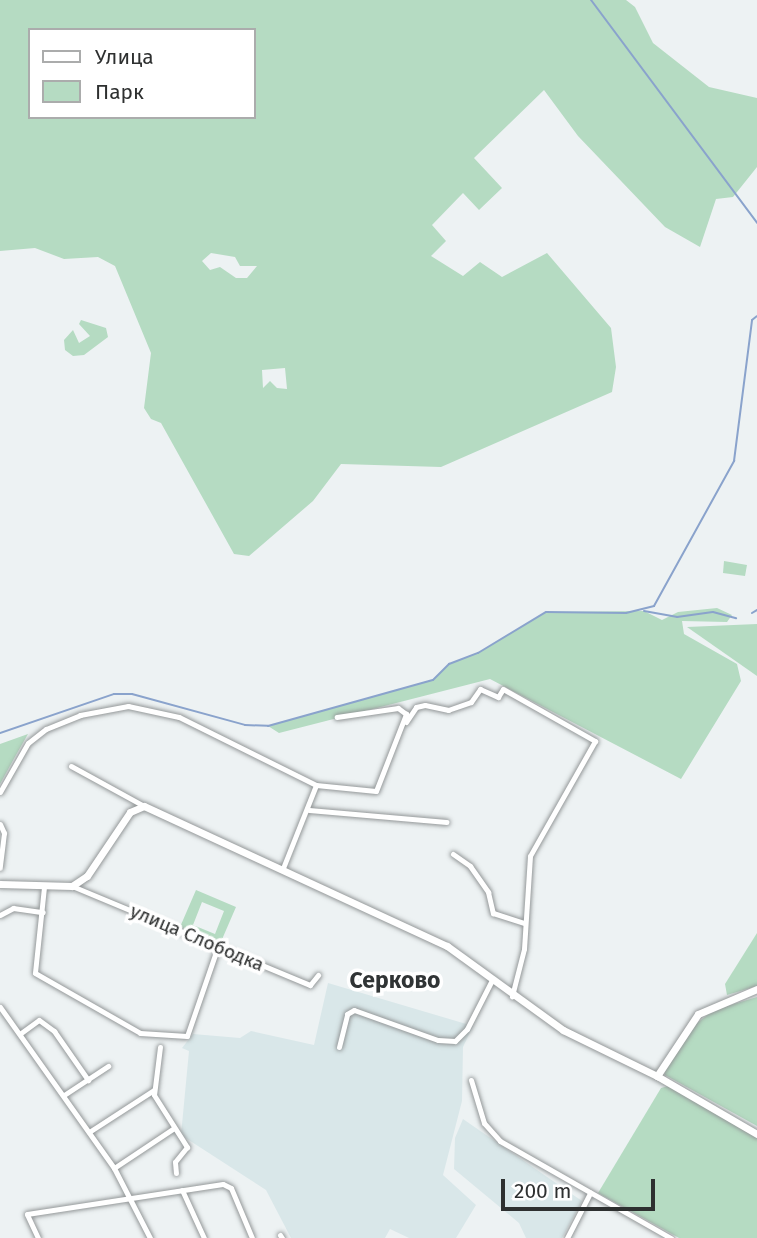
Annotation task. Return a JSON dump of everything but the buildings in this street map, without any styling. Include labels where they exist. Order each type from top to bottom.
[{"type":"main road","points":[[0,884],[72,886],[87,876],[130,812],[144,806],[283,867],[447,946],[562,1030],[657,1076],[757,1134]]},
{"type":"main road","points":[[657,1076],[698,1014],[757,989]]},
{"type":"street","points":[[0,792],[29,743],[46,729],[80,715],[128,706],[179,717],[316,785],[376,791],[405,724],[416,708],[425,705],[448,710],[471,702],[480,688],[498,697],[503,688],[595,741],[530,856],[522,968],[512,996]]},
{"type":"street","points":[[337,717],[398,708],[405,714],[405,724]]},
{"type":"street","points":[[71,766],[144,806]]},
{"type":"street","points":[[283,867],[309,810],[316,785]]},
{"type":"street","points":[[309,810],[446,822]]},
{"type":"street","points":[[0,824],[4,833],[0,868]]},
{"type":"street","points":[[453,853],[470,866],[488,892],[493,913],[524,923]]},
{"type":"street","name":"улица Слободка","points":[[72,886],[310,985],[317,975]]},
{"type":"street","points":[[44,887],[36,973],[127,1027],[147,1034],[187,1036],[218,947]]},
{"type":"street","points":[[0,915],[13,908],[43,912]]},
{"type":"street","points":[[339,1047],[347,1014],[354,1010],[438,1040],[455,1041],[467,1029],[492,980]]},
{"type":"street","points":[[0,1007],[21,1032],[114,1168],[150,1238]]},
{"type":"street","points":[[21,1032],[39,1020],[54,1031],[88,1080]]},
{"type":"street","points":[[160,1047],[154,1089],[188,1150],[176,1160],[176,1173]]},
{"type":"street","points":[[64,1095],[108,1066]]},
{"type":"street","points":[[471,1080],[490,1132],[590,1194],[671,1238]]},
{"type":"street","points":[[89,1132],[154,1089]]},
{"type":"street","points":[[114,1168],[174,1128]]},
{"type":"street","points":[[38,1238],[27,1214],[182,1190],[227,1186],[252,1238]]},
{"type":"street","points":[[182,1190],[204,1238]]},
{"type":"street","points":[[567,1238],[590,1194]]},
{"type":"shaded area","points":[[328,983],[473,1026],[463,1047],[462,1101],[443,1175],[476,1205],[456,1238],[409,1238],[390,1229],[385,1238],[291,1238],[266,1190],[181,1135],[189,1051],[182,1048],[193,1034],[240,1038],[251,1031],[314,1045]]},
{"type":"shaded area","points":[[463,1119],[582,1201],[562,1238],[526,1238],[519,1223],[454,1169],[455,1138]]},
{"type":"green space","points":[[0,0],[626,0],[635,7],[653,43],[709,87],[757,98],[757,167],[733,197],[716,199],[700,247],[665,227],[578,136],[544,90],[474,158],[502,188],[479,210],[463,193],[432,225],[446,241],[431,256],[463,276],[480,262],[502,277],[547,253],[611,328],[616,367],[612,392],[441,467],[341,464],[313,501],[249,556],[234,554],[161,423],[151,419],[144,408],[151,353],[115,266],[98,257],[64,259],[35,248],[0,251]],"holes":[[[211,253],[235,257],[240,266],[257,266],[247,278],[236,278],[220,267],[210,270],[202,261]],[[285,368],[287,389],[277,388],[270,381],[263,388],[262,370]]]},
{"type":"green space","points":[[81,320],[106,328],[108,337],[84,355],[73,356],[65,350],[64,340],[73,330],[79,343],[90,336],[79,324]]},
{"type":"green space","points":[[724,561],[747,565],[745,576],[723,573]]},
{"type":"green space","points":[[717,608],[732,615],[727,622],[682,621],[684,634],[737,664],[741,681],[681,779],[490,679],[279,733],[268,726],[432,680],[449,664],[478,653],[546,612],[644,611],[662,620],[678,612]]},
{"type":"green space","points":[[757,624],[757,676],[687,627]]},
{"type":"green space","points":[[28,734],[16,755],[0,784],[0,744]]},
{"type":"green space","points":[[196,890],[236,907],[220,944],[180,927]],"holes":[[[202,902],[224,911],[215,934],[193,925]]]},
{"type":"green space","points":[[757,933],[757,986],[727,995],[725,984]]},
{"type":"green space","points":[[757,997],[757,1126],[665,1075],[664,1069],[693,1026],[714,1010]]},
{"type":"green space","points":[[672,1085],[757,1137],[757,1238],[679,1238],[598,1193],[661,1088]]},
{"type":"waterway","points":[[591,0],[757,223]]},
{"type":"waterway","points":[[0,733],[114,694],[132,694],[245,725],[268,726],[433,680],[449,664],[478,653],[546,612],[626,613],[654,606],[734,461],[752,320],[757,316]]},
{"type":"waterway","points":[[752,613],[757,610]]},
{"type":"waterway","points":[[644,611],[677,617],[713,612],[736,618]]},
{"type":"district","name":"Серково","points":[[395,980]]}]
